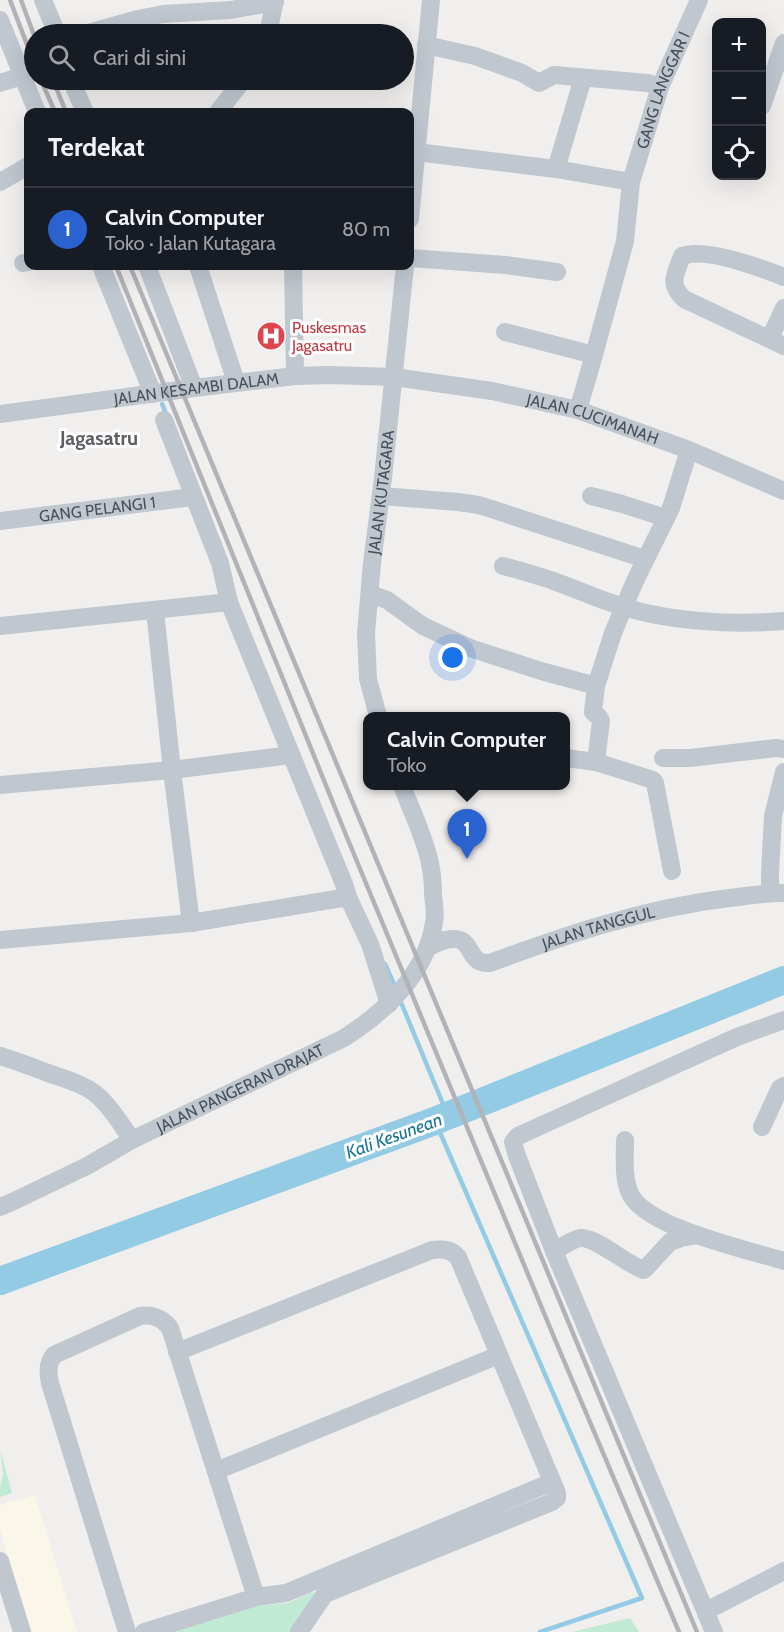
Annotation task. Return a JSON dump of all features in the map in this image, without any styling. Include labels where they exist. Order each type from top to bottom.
[{"type":"street","points":[[43,0],[53,24]]},
{"type":"street","points":[[414,174],[431,0]]},
{"type":"street","name":"GANG LANGGAR I","points":[[578,410],[625,241],[631,182],[660,87],[699,0]]},
{"type":"street","points":[[120,24],[163,14],[231,10],[275,1],[270,24]]},
{"type":"street","points":[[0,20],[23,76],[0,83]]},
{"type":"street","points":[[766,95],[784,43]]},
{"type":"street","points":[[426,45],[475,56],[522,73],[539,83],[554,75],[652,84],[660,87]]},
{"type":"street","points":[[555,169],[583,78]]},
{"type":"street","points":[[29,90],[36,108]]},
{"type":"street","points":[[75,90],[83,108]]},
{"type":"street","points":[[221,108],[235,90]]},
{"type":"street","points":[[416,152],[555,169],[631,182]]},
{"type":"street","points":[[0,182],[24,168]]},
{"type":"street","points":[[784,277],[754,265],[699,253],[681,256],[674,280],[675,290],[684,299],[777,342],[784,308]]},
{"type":"street","points":[[414,258],[505,265],[557,272]]},
{"type":"street","points":[[103,270],[153,394]]},
{"type":"street","points":[[149,270],[194,387]]},
{"type":"street","points":[[199,270],[236,382]]},
{"type":"street","points":[[293,270],[295,376]]},
{"type":"street","name":"JALAN KUTAGARA","points":[[377,712],[370,687],[366,633],[405,270]]},
{"type":"street","points":[[505,332],[594,355]]},
{"type":"street","name":"JALAN KESAMBI DALAM","points":[[0,414],[194,387],[295,376],[394,377]]},
{"type":"street","name":"JALAN CUCIMANAH","points":[[394,377],[492,391],[578,410],[689,450],[784,491]]},
{"type":"street","points":[[164,420],[220,563],[229,602],[348,897],[370,944],[391,1002]]},
{"type":"street","points":[[596,762],[601,721],[593,712],[596,686],[610,643],[645,559],[666,519],[689,450]]},
{"type":"street","points":[[381,496],[479,505],[645,559]]},
{"type":"street","points":[[591,496],[666,519]]},
{"type":"street","name":"GANG PELANGI 1","points":[[0,521],[193,497]]},
{"type":"street","points":[[503,566],[548,579],[625,608],[656,615],[724,621],[784,621]]},
{"type":"street","points":[[370,594],[387,600],[423,626],[470,648],[596,686]]},
{"type":"street","points":[[0,626],[229,602]]},
{"type":"street","points":[[155,611],[191,923]]},
{"type":"street","points":[[663,758],[690,758],[784,749]]},
{"type":"street","points":[[0,784],[172,770],[291,755]]},
{"type":"street","points":[[570,759],[596,762],[647,777],[655,783],[672,872]]},
{"type":"street","points":[[777,893],[770,873],[773,816],[784,772]]},
{"type":"street","name":"JALAN PANGERAN DRAJAT","points":[[0,1206],[87,1166],[132,1140],[344,1038],[391,1002],[405,986],[428,948],[435,921],[433,878],[429,858],[404,790]]},
{"type":"street","name":"JALAN TANGGUL","points":[[428,948],[447,939],[463,941],[468,945],[477,961],[490,963],[590,928],[644,913],[696,902],[777,893]]},
{"type":"street","points":[[0,940],[191,923],[348,897]]},
{"type":"street","points":[[714,1632],[554,1251],[513,1142],[518,1136],[737,1037],[784,1020]]},
{"type":"street","points":[[0,1056],[61,1078],[97,1095],[132,1140]]},
{"type":"street","points":[[762,1127],[780,1088],[784,1086]]},
{"type":"street","points":[[625,1140],[625,1173],[629,1192],[642,1209],[660,1220],[698,1235],[784,1261]]},
{"type":"street","points":[[554,1251],[578,1239],[589,1239],[635,1267],[644,1270],[670,1242],[698,1235]]},
{"type":"street","points":[[144,1632],[256,1597],[323,1586],[556,1500],[557,1493],[454,1252],[443,1249],[432,1250],[177,1352]]},
{"type":"street","points":[[128,1632],[48,1371],[54,1354],[140,1316],[158,1317],[170,1328],[256,1597]]},
{"type":"street","points":[[216,1471],[499,1355]]},
{"type":"street","points":[[0,1561],[22,1632]]},
{"type":"street","points":[[706,1611],[784,1571]]},
{"type":"street","points":[[299,1632],[323,1586]]},
{"type":"shaded area","points":[[35,1495],[77,1632],[31,1632],[0,1529],[0,1505]]},
{"type":"green space","points":[[0,1449],[12,1493],[0,1497],[3,1474]]},
{"type":"green space","points":[[312,1592],[316,1595],[291,1632],[165,1632],[256,1606],[288,1603]]},
{"type":"green space","points":[[630,1618],[639,1632],[572,1632]]},
{"type":"waterway","points":[[162,404],[167,416]]},
{"type":"waterway","points":[[385,964],[396,989]]},
{"type":"waterway","name":"Kali Kesunean","points":[[0,1281],[432,1122],[784,980]]},
{"type":"waterway","points":[[400,1000],[448,1116]]},
{"type":"waterway","points":[[435,1121],[642,1598],[540,1632]]},
{"type":"railway","points":[[10,0],[24,37]]},
{"type":"railway","points":[[21,0],[30,24]]},
{"type":"railway","points":[[45,90],[53,108]]},
{"type":"railway","points":[[57,90],[64,108]]},
{"type":"railway","points":[[118,270],[346,835],[679,1632]]},
{"type":"railway","points":[[132,270],[697,1632]]},
{"type":"place","name":"Puskesmas Jagasatru","points":[[271,336]]},
{"type":"place","name":"Calvin Computer","points":[[467,859]]},
{"type":"district","name":"Jagasatru","points":[[99,438]]}]
